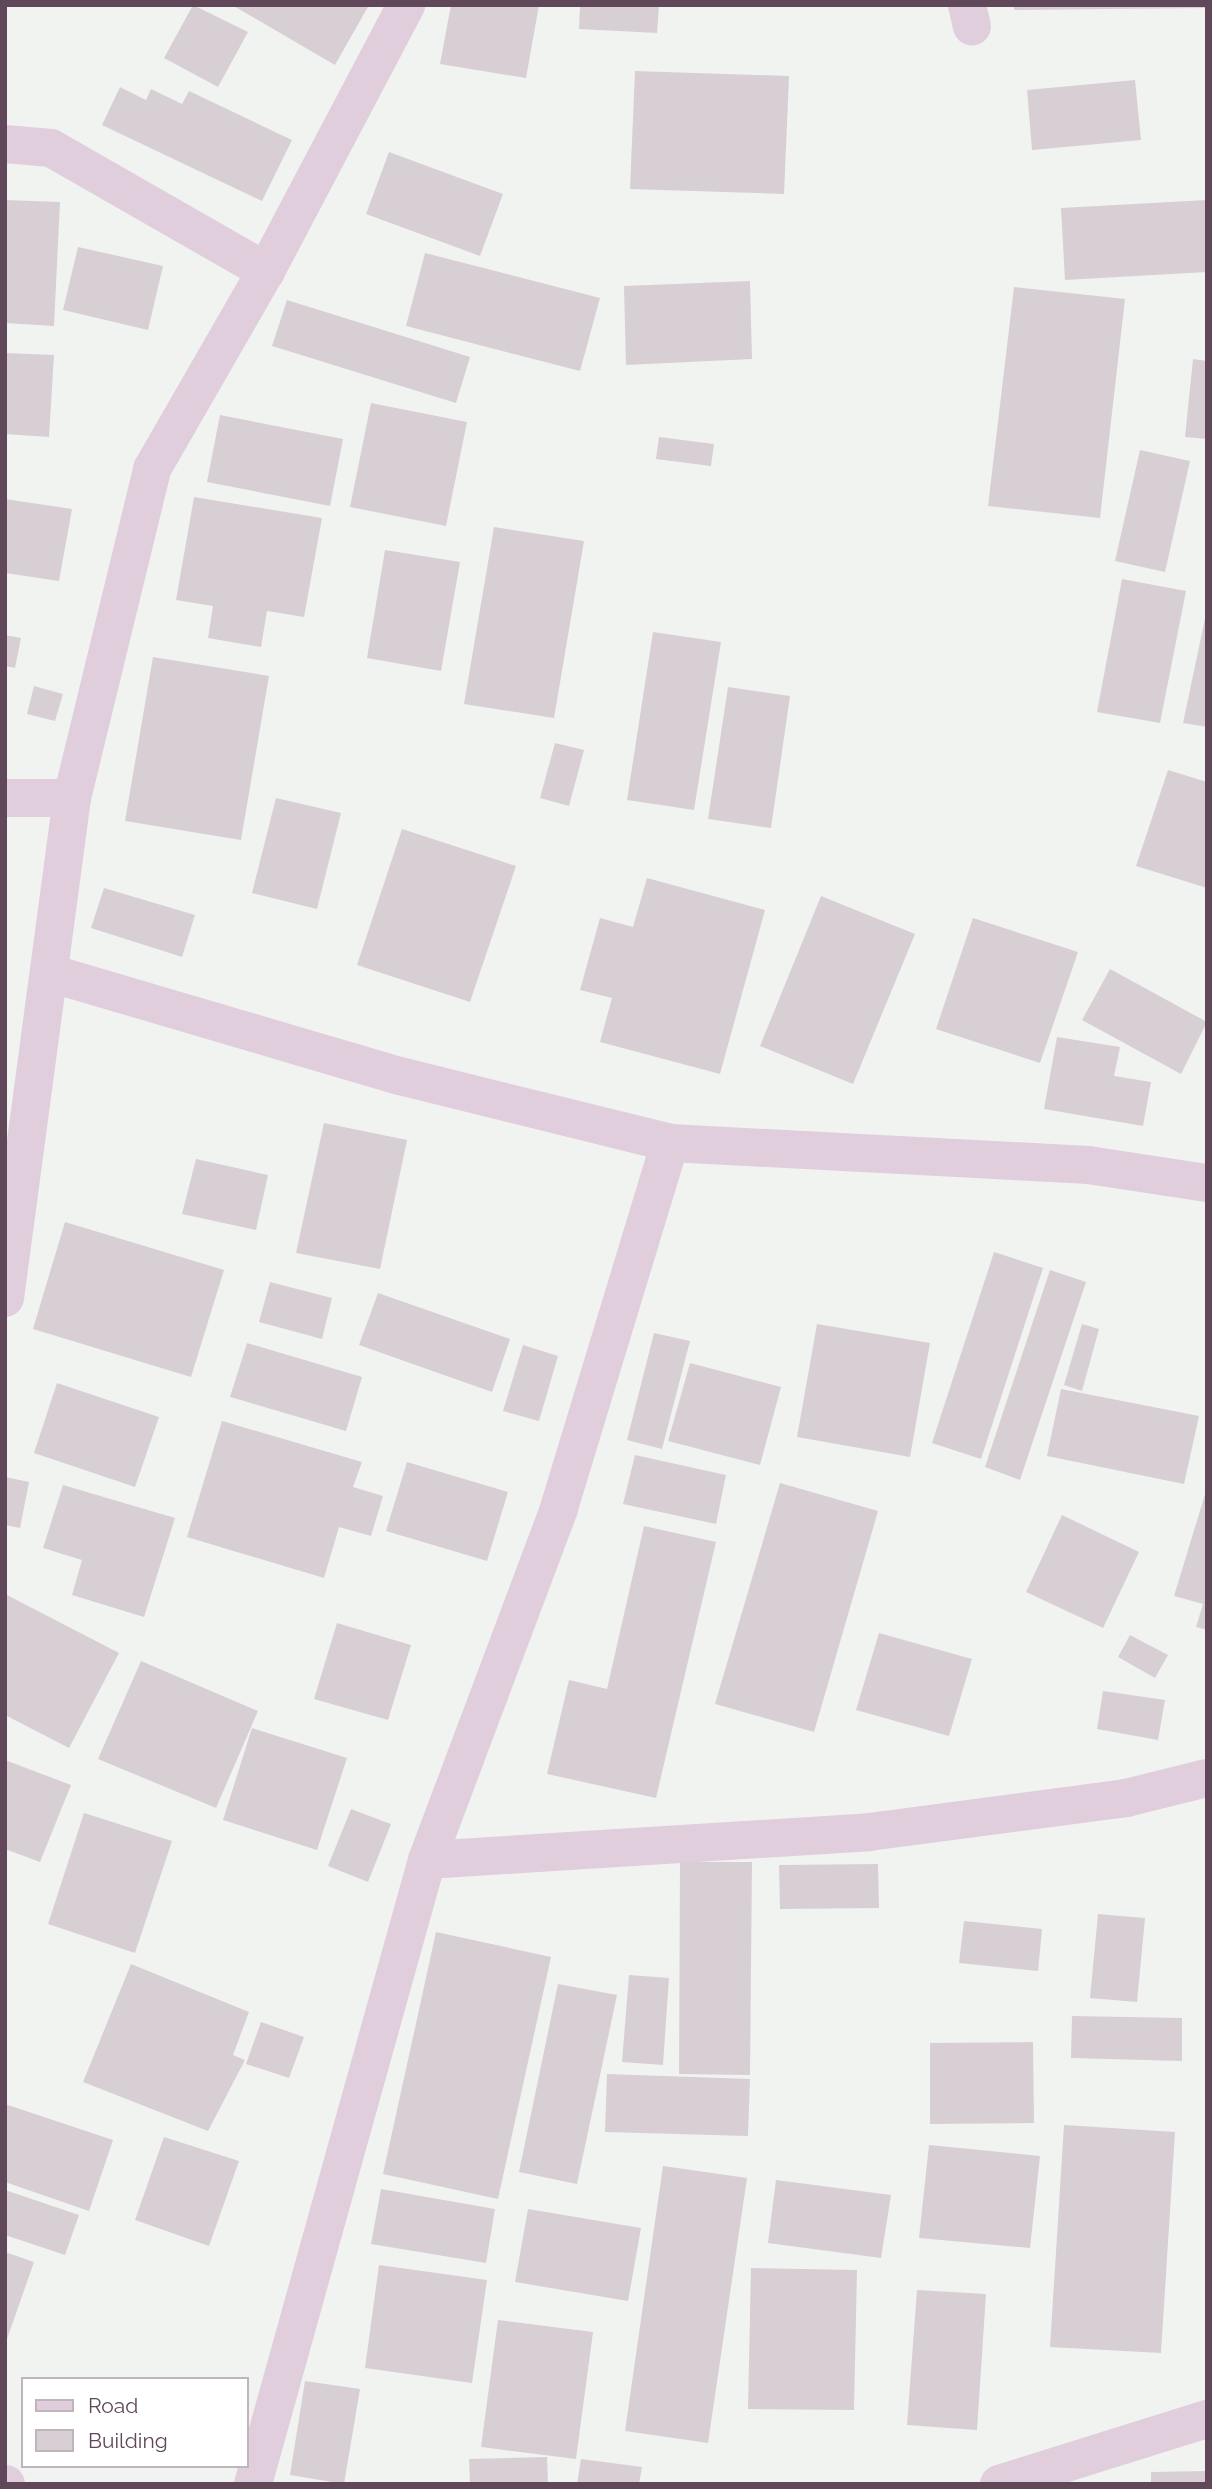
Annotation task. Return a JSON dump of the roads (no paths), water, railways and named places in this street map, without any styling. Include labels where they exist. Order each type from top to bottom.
[{"type":"street","points":[[5,1298],[53,974],[72,799],[152,469],[266,271],[406,5]]},
{"type":"street","points":[[5,144],[51,148],[266,271]]},
{"type":"street","points":[[5,798],[72,799]]},
{"type":"street","points":[[53,974],[400,1076],[670,1143],[1088,1165],[1207,1184]]},
{"type":"street","points":[[253,2484],[428,1860],[559,1508],[670,1143]]},
{"type":"street","points":[[428,1860],[869,1832],[1126,1798],[1207,1778]]},
{"type":"street","points":[[999,2484],[1207,2419]]}]
